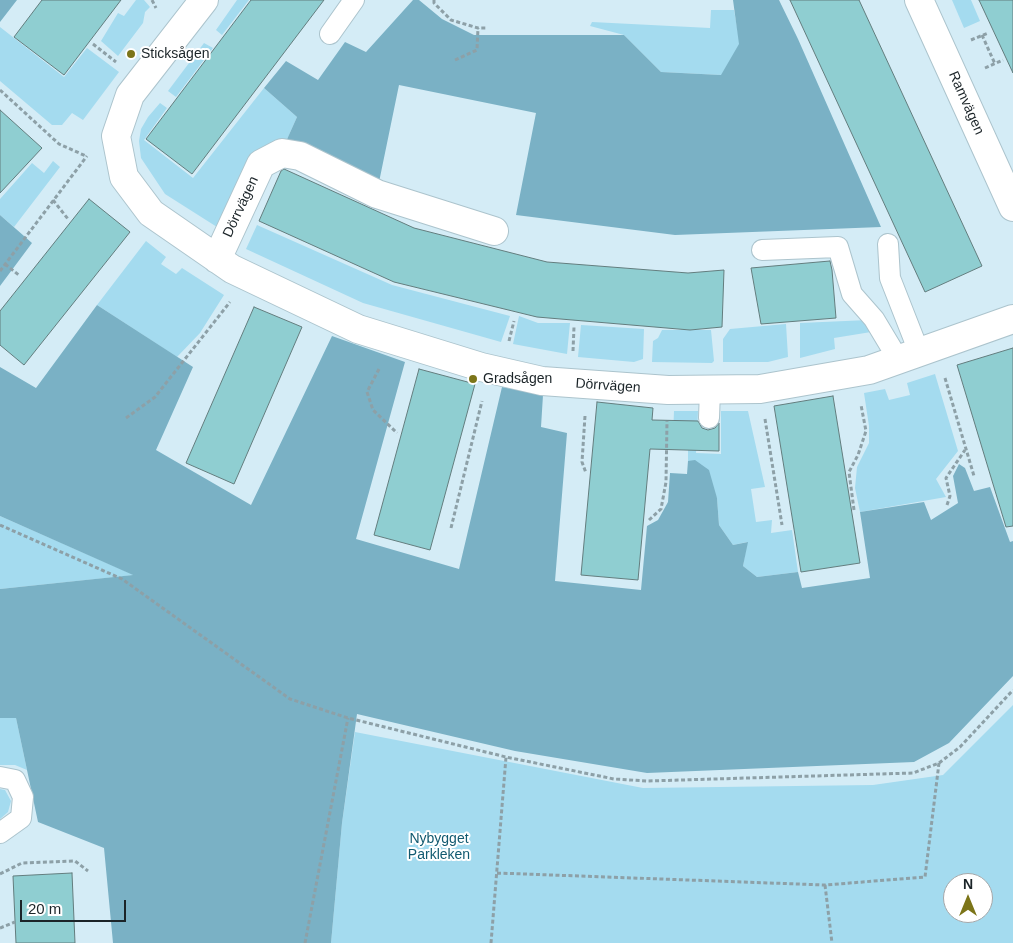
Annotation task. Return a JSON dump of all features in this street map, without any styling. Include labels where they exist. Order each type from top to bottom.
[{"type":"street","points":[[116,136],[130,95],[204,0]]},
{"type":"street","name":"Ramvägen","points":[[919,0],[1013,207]]},
{"type":"street","name":"Dörrvägen","points":[[116,136],[124,177],[151,213],[232,269],[358,329],[490,369],[542,381],[668,390],[760,389],[869,370],[1013,319]]},
{"type":"street","name":"Dörrvägen","points":[[217,259],[261,164],[282,153],[300,156],[377,194],[494,231]]},
{"type":"lane","points":[[330,34],[354,0]]},
{"type":"lane","points":[[888,244],[890,278],[918,352]]},
{"type":"lane","points":[[762,250],[838,247],[852,294],[874,319],[918,352]]},
{"type":"lane","points":[[709,418],[710,390]]},
{"type":"lane","points":[[0,777],[15,780],[23,797],[21,818],[0,833]]},
{"type":"path","points":[[434,0],[434,3],[451,20],[478,28],[488,28]]},
{"type":"path","points":[[455,60],[478,50],[478,28]]},
{"type":"path","points":[[982,35],[995,64]]},
{"type":"path","points":[[989,66],[1003,60]]},
{"type":"path","points":[[0,90],[59,144],[86,156]]},
{"type":"path","points":[[0,271],[86,156],[116,136]]},
{"type":"path","points":[[53,200],[68,219]]},
{"type":"path","points":[[5,264],[20,276]]},
{"type":"path","points":[[126,418],[156,397],[224,312],[247,276]]},
{"type":"path","points":[[394,339],[367,392],[373,410],[398,433]]},
{"type":"path","points":[[918,352],[965,449],[974,476]]},
{"type":"path","points":[[451,528],[490,369]]},
{"type":"path","points":[[852,373],[864,416],[866,431],[849,472],[854,510]]},
{"type":"path","points":[[586,473],[582,462],[587,385]]},
{"type":"path","points":[[760,389],[782,525]]},
{"type":"path","points":[[649,520],[661,509],[666,482],[668,390]]},
{"type":"path","points":[[947,505],[950,496],[946,478],[965,449]]},
{"type":"path","points":[[0,525],[122,579],[290,699],[348,718],[506,757],[614,779],[648,781],[913,774],[939,763],[960,747],[1013,690]]},
{"type":"path","points":[[305,943],[348,718]]},
{"type":"path","points":[[491,943],[506,757]]},
{"type":"path","points":[[497,873],[825,885],[925,877],[939,763]]},
{"type":"path","points":[[0,874],[22,863],[75,861],[88,871]]},
{"type":"path","points":[[825,885],[832,943]]},
{"type":"path","points":[[0,928],[15,922]]},
{"type":"green space","points":[[136,0],[144,0],[150,7],[145,12],[143,23],[118,56],[101,41],[118,13],[124,16]]},
{"type":"green space","points":[[237,0],[249,0],[222,35],[216,30]]},
{"type":"green space","points":[[952,0],[971,0],[980,21],[964,28]]},
{"type":"green space","points":[[711,10],[734,10],[740,44],[722,75],[661,72],[624,35],[590,26],[592,22],[710,28]]},
{"type":"green space","points":[[0,27],[64,77],[87,48],[119,72],[83,120],[72,113],[62,125],[52,125],[0,81]]},
{"type":"green space","points":[[204,43],[213,48],[176,97],[168,91]]},
{"type":"green space","points":[[264,88],[297,117],[284,146],[217,227],[165,194],[141,158],[139,141],[141,129],[160,103],[167,108],[144,140],[193,178]]},
{"type":"green space","points":[[53,161],[60,167],[14,227],[0,215],[0,199],[32,163],[44,173]]},
{"type":"green space","points":[[257,225],[392,285],[510,316],[501,342],[363,303],[246,249]]},
{"type":"green space","points":[[146,241],[166,257],[161,264],[176,274],[182,268],[224,295],[200,333],[177,357],[97,305]]},
{"type":"green space","points":[[519,316],[538,323],[570,323],[567,354],[513,344]]},
{"type":"green space","points":[[868,320],[871,332],[834,338],[835,349],[800,358],[800,323]]},
{"type":"green space","points":[[786,324],[788,357],[768,362],[723,362],[723,339],[730,329]]},
{"type":"green space","points":[[581,325],[644,329],[643,359],[634,362],[578,357]]},
{"type":"green space","points":[[662,330],[711,330],[714,361],[712,363],[652,362],[653,341],[658,338]]},
{"type":"green space","points":[[935,374],[958,451],[936,479],[946,497],[860,512],[855,488],[857,467],[869,443],[869,426],[864,393],[885,389],[889,400],[910,395],[907,383]]},
{"type":"green space","points":[[674,411],[698,411],[696,453],[721,454],[721,411],[748,411],[765,487],[751,489],[756,522],[772,520],[771,533],[792,530],[798,572],[757,577],[743,566],[747,542],[733,545],[719,525],[717,498],[695,461],[688,461],[688,436],[673,436]]},
{"type":"green space","points":[[0,516],[134,575],[0,589]]},
{"type":"green space","name":"Nybygget Parkleken","points":[[1013,705],[1013,943],[331,943],[342,823],[355,732],[643,788],[873,785],[943,775]]},
{"type":"green space","points":[[0,718],[16,718],[27,770],[15,765],[0,765]]},
{"type":"green space","points":[[0,789],[5,790],[11,801],[8,812],[0,819]]},
{"type":"shaded area","points":[[0,0],[17,0],[0,22]]},
{"type":"shaded area","points":[[413,0],[419,0],[442,19],[474,35],[624,35],[661,72],[721,75],[739,44],[733,0],[779,0],[881,227],[675,235],[516,215],[536,113],[399,85],[378,187],[284,146],[297,117],[264,88],[286,61],[318,80],[345,42],[366,52]]},
{"type":"shaded area","points":[[0,215],[32,243],[0,286]]},
{"type":"shaded area","points":[[97,305],[193,367],[156,450],[251,505],[332,336],[405,362],[356,539],[459,569],[502,387],[543,395],[541,427],[567,433],[555,581],[641,590],[647,526],[658,520],[668,502],[670,473],[687,474],[688,461],[695,460],[709,470],[717,498],[719,525],[733,545],[748,542],[743,566],[757,577],[798,572],[802,588],[870,578],[860,512],[924,502],[931,520],[958,503],[953,476],[959,464],[965,468],[974,491],[990,487],[1010,542],[1013,541],[1013,676],[949,743],[914,762],[647,773],[515,751],[357,714],[342,823],[331,943],[113,943],[104,848],[38,822],[16,718],[0,718],[0,589],[133,575],[0,516],[0,367],[36,388]]},
{"type":"building","points":[[42,0],[121,0],[64,75],[14,37]]},
{"type":"building","points":[[251,0],[324,0],[192,174],[146,139]]},
{"type":"building","points":[[790,0],[859,0],[982,266],[925,292]]},
{"type":"building","points":[[979,0],[1013,0],[1013,73]]},
{"type":"building","points":[[0,110],[42,148],[0,193]]},
{"type":"building","points":[[284,169],[414,228],[547,262],[688,273],[724,270],[722,327],[690,330],[537,317],[394,282],[259,221],[281,171]]},
{"type":"building","points":[[89,199],[130,232],[24,365],[0,345],[0,311]]},
{"type":"building","points":[[830,261],[836,318],[761,324],[751,268]]},
{"type":"building","points":[[254,307],[302,327],[234,484],[186,463]]},
{"type":"building","points":[[1013,348],[1013,526],[1006,527],[957,365]]},
{"type":"building","points":[[419,369],[475,384],[430,550],[374,535]]},
{"type":"building","points":[[833,396],[860,563],[801,572],[774,406]]},
{"type":"building","points":[[597,402],[653,408],[652,420],[698,421],[702,428],[708,430],[715,428],[719,423],[719,451],[650,449],[638,580],[581,575]]},
{"type":"building","points":[[72,873],[75,943],[16,943],[13,876]]},
{"type":"place","name":"Sticksågen","points":[[131,54]]},
{"type":"place","name":"Gradsågen","points":[[473,379]]}]
